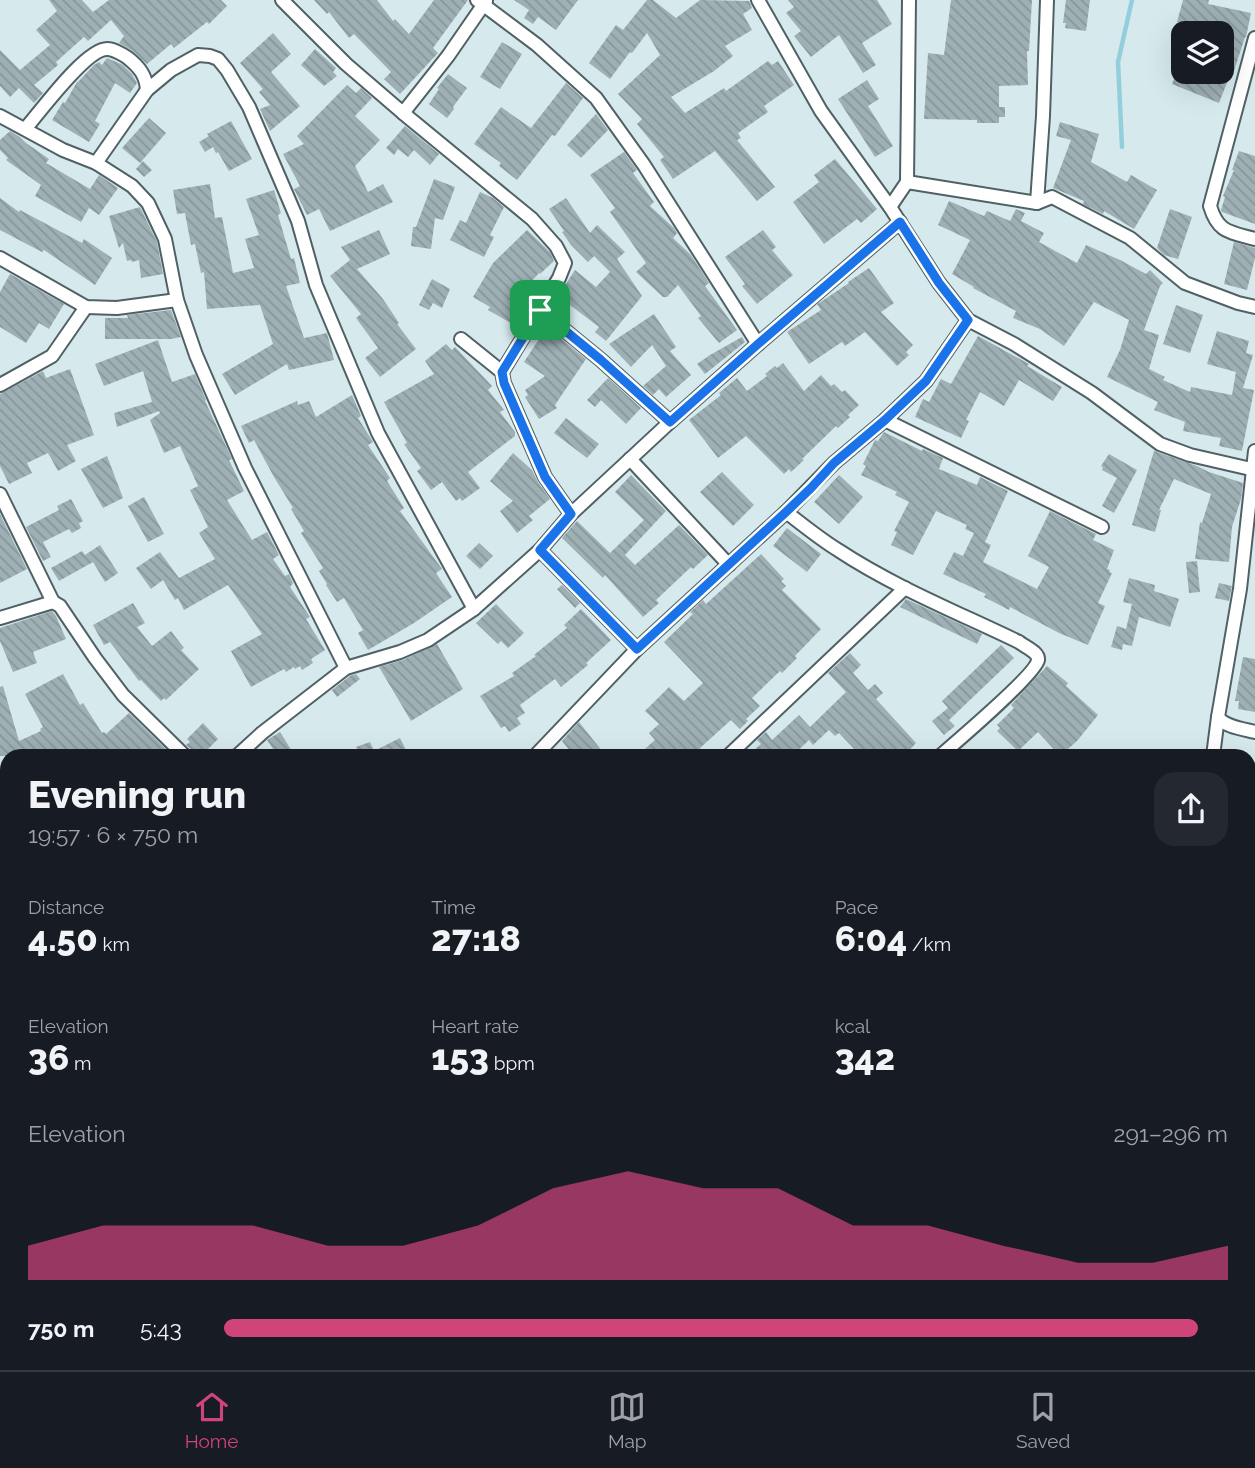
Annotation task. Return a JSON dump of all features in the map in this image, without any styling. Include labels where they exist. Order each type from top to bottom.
[{"type":"street","points":[[282,0],[346,64],[532,219],[556,246],[565,263],[559,278],[502,372]]},
{"type":"street","points":[[758,0],[821,111],[890,206],[939,283],[968,320],[1014,344],[1082,386],[1160,444],[1190,455],[1254,470]]},
{"type":"street","points":[[890,206],[907,182],[909,0]]},
{"type":"street","points":[[1037,203],[1047,0]]},
{"type":"street","points":[[403,113],[449,56],[482,2],[537,45],[596,98],[644,165],[758,344]]},
{"type":"street","points":[[1255,38],[1210,206],[1215,222],[1227,231],[1255,239]]},
{"type":"street","points":[[26,128],[68,77],[97,52],[108,49],[126,56],[144,73],[147,90]]},
{"type":"street","points":[[96,163],[147,90],[171,70],[198,55],[210,55],[218,59],[249,107],[298,222],[316,285],[378,433],[474,609]]},
{"type":"street","points":[[0,116],[64,150],[96,163],[132,186],[148,203],[165,239],[177,300],[196,355],[245,468],[346,668]]},
{"type":"street","points":[[907,182],[1037,203],[1052,197],[1130,238],[1185,283],[1255,307]]},
{"type":"street","points":[[245,749],[346,668],[400,652],[428,640],[474,609],[540,550],[571,514],[670,422],[900,222]]},
{"type":"street","points":[[2,262],[86,307],[117,308],[177,300]]},
{"type":"street","points":[[0,385],[52,356],[86,307]]},
{"type":"street","points":[[540,310],[670,422]]},
{"type":"street","points":[[542,749],[637,649],[786,512],[834,463],[926,381],[968,320]]},
{"type":"street","points":[[461,338],[502,372],[504,383],[545,477],[571,514]]},
{"type":"street","points":[[885,420],[1102,527]]},
{"type":"street","points":[[1214,749],[1240,589],[1255,451]]},
{"type":"street","points":[[630,459],[729,565]]},
{"type":"street","points":[[0,494],[53,601],[60,606],[123,695],[178,749]]},
{"type":"street","points":[[786,512],[836,550],[905,588],[1019,642],[1036,654],[1037,663],[1012,692],[948,749]]},
{"type":"street","points":[[540,550],[637,649]]},
{"type":"street","points":[[735,749],[905,588]]},
{"type":"street","points":[[1240,589],[1255,593]]},
{"type":"street","points":[[0,618],[53,601]]},
{"type":"street","points":[[1218,718],[1225,724],[1255,732]]},
{"type":"building","points":[[49,0],[82,0],[93,12],[109,0],[221,0],[227,6],[209,24],[207,22],[174,48],[171,44],[147,64],[119,43],[124,36],[111,20],[88,41],[84,37],[56,62],[58,65],[34,85],[43,93],[34,103],[19,88],[10,97],[0,86],[0,50],[20,70],[50,45],[36,30],[57,11]]},
{"type":"building","points":[[314,0],[377,0],[393,21],[395,19],[409,34],[434,0],[468,0],[433,48],[438,53],[400,94],[384,79],[391,72],[354,34],[349,38],[329,12],[327,14]]},
{"type":"building","points":[[514,0],[578,0],[556,30],[538,17],[533,24],[524,18],[529,10]]},
{"type":"building","points":[[647,0],[653,0],[676,18],[700,0],[749,1],[752,8],[743,14],[752,30],[725,46],[733,56],[671,97],[685,113],[724,88],[726,91],[768,61],[772,65],[778,61],[794,85],[764,106],[768,112],[738,133],[741,138],[737,140],[775,187],[757,201],[715,151],[673,179],[660,160],[664,157],[637,124],[642,119],[618,94],[660,55],[647,33],[610,79],[589,63],[616,25],[623,30]]},
{"type":"building","points":[[788,0],[877,0],[892,24],[862,43],[876,65],[863,73],[839,35],[811,57],[794,36],[801,31],[786,13],[794,7]]},
{"type":"building","points":[[951,0],[1032,0],[1027,51],[1028,85],[999,86],[999,107],[1005,107],[1005,117],[999,117],[999,123],[924,119],[928,53],[944,55]]},
{"type":"building","points":[[1066,0],[1090,0],[1086,31],[1065,28],[1066,23],[1063,23]]},
{"type":"building","points":[[1183,0],[1209,0],[1208,4],[1251,13],[1234,71],[1234,21],[1177,21]]},
{"type":"building","points":[[273,33],[291,54],[271,72],[300,106],[270,131],[260,109],[270,105],[259,92],[263,89],[240,63]]},
{"type":"building","points":[[502,42],[522,54],[500,89],[480,77]]},
{"type":"building","points":[[315,49],[336,68],[333,72],[337,76],[324,86],[301,65]]},
{"type":"building","points":[[107,58],[123,65],[137,83],[130,93],[115,83],[95,121],[100,124],[89,142],[52,120],[77,82],[94,65],[99,62],[102,65]]},
{"type":"building","points":[[448,74],[467,88],[447,118],[429,104]]},
{"type":"building","points":[[867,80],[879,99],[868,106],[893,146],[875,157],[838,99]]},
{"type":"building","points":[[566,83],[583,98],[517,180],[499,166],[501,163],[474,144],[501,107],[531,128]]},
{"type":"building","points":[[1172,84],[1226,84],[1219,103]]},
{"type":"building","points":[[347,85],[356,93],[361,88],[372,98],[355,116],[380,140],[355,166],[368,192],[383,184],[393,202],[330,231],[319,209],[307,215],[294,189],[300,186],[283,154],[304,144],[297,136]]},
{"type":"building","points":[[596,114],[608,130],[581,158],[567,145]]},
{"type":"building","points":[[149,118],[166,133],[140,163],[122,148]]},
{"type":"building","points":[[231,121],[252,159],[229,171],[213,147],[205,152],[199,142],[209,136],[207,134]]},
{"type":"building","points":[[1060,122],[1099,134],[1091,162],[1127,182],[1131,175],[1157,190],[1134,229],[1104,211],[1103,214],[1083,204],[1084,201],[1053,188],[1071,140],[1056,136]]},
{"type":"building","points":[[405,126],[439,154],[430,165],[414,150],[408,157],[398,149],[394,155],[386,148]]},
{"type":"building","points":[[10,131],[49,159],[46,163],[90,189],[99,175],[118,188],[99,215],[89,208],[81,222],[35,196],[41,185],[6,160],[8,158],[0,150],[0,140]]},
{"type":"building","points":[[1239,151],[1255,156],[1255,224],[1221,210],[1225,197],[1223,196]]},
{"type":"building","points":[[624,152],[637,170],[633,173],[654,202],[650,206],[674,228],[677,233],[673,238],[691,255],[709,283],[705,286],[737,330],[719,343],[698,318],[701,316],[678,285],[667,297],[663,297],[636,272],[646,263],[610,212],[615,208],[590,175]]},
{"type":"building","points":[[835,159],[877,209],[861,223],[857,219],[824,244],[793,202],[819,182],[814,175]]},
{"type":"building","points":[[143,161],[152,170],[144,177],[136,169]]},
{"type":"building","points":[[434,179],[455,187],[443,220],[435,218],[431,249],[411,246],[413,227],[416,227]]},
{"type":"building","points":[[210,184],[215,218],[222,217],[233,273],[254,268],[245,239],[259,235],[246,199],[274,190],[281,213],[278,215],[300,283],[286,286],[304,338],[327,333],[334,360],[289,370],[287,364],[235,395],[222,374],[273,344],[260,305],[207,309],[204,272],[201,273],[195,244],[191,245],[185,213],[177,214],[173,190]]},
{"type":"building","points":[[480,192],[504,207],[490,235],[494,237],[484,257],[450,240],[460,220],[466,223]]},
{"type":"building","points":[[0,198],[19,212],[20,210],[82,243],[84,239],[112,258],[95,285],[44,250],[42,252],[0,230]]},
{"type":"building","points":[[566,198],[590,233],[597,225],[625,252],[617,259],[642,296],[606,341],[595,332],[599,327],[558,296],[575,270],[596,287],[610,272],[594,256],[588,262],[562,232],[564,231],[549,209]]},
{"type":"building","points":[[949,201],[984,216],[987,211],[1010,221],[1016,209],[1025,213],[1021,221],[1044,233],[1039,242],[1077,263],[1086,245],[1146,274],[1150,270],[1163,283],[1144,330],[1159,335],[1149,369],[1165,377],[1163,380],[1190,392],[1191,387],[1232,395],[1236,372],[1207,364],[1217,331],[1249,341],[1246,353],[1253,355],[1243,388],[1254,390],[1242,451],[1219,446],[1221,438],[1183,431],[1185,422],[1154,410],[1158,402],[1107,377],[1120,350],[1129,320],[1094,302],[1064,346],[1040,329],[1013,318],[1016,311],[952,274],[970,240],[938,225]]},
{"type":"building","points":[[140,207],[157,242],[163,274],[141,278],[139,260],[127,261],[123,243],[119,248],[109,216]]},
{"type":"building","points":[[1170,209],[1192,217],[1178,259],[1164,255],[1157,248]]},
{"type":"building","points":[[379,230],[390,254],[357,269],[383,299],[416,349],[380,377],[365,358],[378,348],[356,318],[361,314],[330,276],[350,260],[341,247]]},
{"type":"building","points":[[527,230],[550,252],[554,261],[516,298],[527,305],[516,326],[488,310],[490,307],[473,297],[493,263]]},
{"type":"building","points":[[763,230],[776,247],[772,250],[793,275],[757,304],[742,286],[745,284],[725,257]]},
{"type":"building","points":[[1234,242],[1255,248],[1247,290],[1224,284]]},
{"type":"building","points":[[869,268],[894,303],[881,312],[913,345],[906,352],[909,355],[897,366],[865,332],[845,346],[842,342],[809,364],[787,332],[821,310],[817,304]]},
{"type":"building","points":[[10,274],[64,304],[49,329],[39,323],[26,343],[0,327],[0,292]]},
{"type":"building","points":[[432,279],[450,289],[442,308],[433,303],[429,310],[419,305]]},
{"type":"building","points":[[1176,305],[1203,315],[1190,353],[1163,344]]},
{"type":"building","points":[[171,310],[181,337],[105,339],[105,318],[128,318],[127,315]]},
{"type":"building","points":[[654,314],[676,347],[670,351],[691,375],[666,397],[659,389],[653,395],[643,386],[666,366],[652,345],[631,367],[609,344]]},
{"type":"building","points":[[547,327],[586,359],[555,405],[557,408],[539,419],[525,397],[528,395],[525,390],[545,376],[524,362]]},
{"type":"building","points":[[978,336],[1029,364],[1027,366],[1062,387],[1053,401],[1019,380],[1004,406],[980,392],[966,420],[969,421],[961,438],[915,417],[923,399],[929,402],[941,379],[951,384]]},
{"type":"building","points":[[742,337],[745,342],[705,374],[697,364],[710,355]]},
{"type":"building","points":[[158,340],[172,382],[195,374],[244,491],[227,500],[252,540],[267,532],[279,555],[273,559],[285,576],[289,574],[293,583],[290,587],[310,617],[306,619],[325,650],[311,659],[313,663],[302,670],[300,666],[286,672],[284,669],[251,687],[231,651],[262,634],[228,585],[184,610],[163,580],[151,589],[136,568],[160,552],[179,578],[215,559],[199,533],[208,527],[190,490],[198,486],[180,446],[164,453],[150,420],[160,413],[159,411],[117,427],[114,413],[152,402],[143,371],[104,386],[95,364]]},
{"type":"building","points":[[446,344],[452,350],[455,347],[492,386],[488,390],[504,410],[500,412],[515,432],[515,436],[468,472],[480,488],[462,501],[460,498],[456,501],[442,482],[431,490],[417,471],[421,468],[404,444],[407,443],[384,402],[434,374],[425,361]]},
{"type":"building","points":[[783,363],[804,391],[821,375],[831,386],[834,384],[842,392],[845,390],[859,405],[848,415],[850,417],[838,428],[836,426],[791,472],[789,469],[784,474],[746,436],[718,458],[689,420],[721,395],[719,393],[737,378],[747,391],[767,376],[765,374],[775,366],[777,368]]},
{"type":"building","points":[[70,369],[94,435],[67,445],[76,461],[58,471],[48,453],[27,463],[32,473],[9,484],[0,466],[0,394],[43,371],[46,378]]},
{"type":"building","points":[[608,378],[641,408],[626,424],[601,400],[595,407],[587,400]]},
{"type":"building","points":[[352,395],[361,416],[358,418],[373,442],[368,445],[390,478],[387,481],[404,508],[400,511],[442,569],[436,573],[452,597],[368,650],[358,633],[363,630],[344,598],[337,602],[326,585],[319,571],[323,568],[301,533],[304,531],[291,509],[293,508],[254,440],[249,443],[241,426],[297,401],[298,405],[309,401],[316,417]]},
{"type":"building","points":[[566,418],[599,444],[587,458],[554,433]]},
{"type":"building","points":[[884,432],[943,458],[939,469],[977,485],[980,477],[1008,491],[985,542],[991,545],[983,562],[1037,589],[1049,567],[1028,556],[1050,511],[1096,534],[1093,540],[1114,550],[1107,569],[1112,573],[1098,603],[1105,606],[1088,645],[1010,607],[1009,610],[984,597],[986,594],[943,574],[954,552],[963,556],[974,533],[965,529],[967,525],[936,511],[913,555],[891,545],[897,532],[894,531],[909,502],[895,495],[897,492],[861,475],[866,466],[863,464],[875,440],[878,441]]},
{"type":"building","points":[[1154,451],[1243,483],[1232,527],[1229,562],[1195,559],[1200,522],[1202,523],[1211,494],[1174,479],[1159,510],[1155,532],[1132,525]]},
{"type":"building","points":[[513,453],[532,470],[550,499],[529,516],[533,520],[517,533],[500,511],[513,501],[490,481]]},
{"type":"building","points":[[1109,454],[1137,470],[1114,513],[1102,506],[1117,478],[1102,470],[1101,466]]},
{"type":"building","points":[[107,456],[123,498],[103,508],[81,469]]},
{"type":"building","points":[[722,472],[754,505],[733,526],[700,492]]},
{"type":"building","points":[[631,475],[666,511],[625,555],[635,565],[679,525],[708,555],[656,600],[659,603],[643,617],[605,575],[603,578],[562,538],[577,521],[610,553],[644,520],[615,492]]},
{"type":"building","points":[[839,475],[863,497],[839,524],[814,502]]},
{"type":"building","points":[[144,497],[164,534],[148,542],[128,506]]},
{"type":"building","points":[[71,499],[83,521],[79,523],[81,528],[72,533],[69,529],[43,542],[51,557],[43,561],[26,527],[59,510],[57,506]]},
{"type":"building","points":[[0,514],[27,569],[0,583]]},
{"type":"building","points":[[787,528],[821,554],[807,572],[773,546]]},
{"type":"building","points":[[479,543],[493,556],[480,569],[466,556]]},
{"type":"building","points":[[100,545],[118,573],[105,582],[93,562],[59,581],[51,568],[82,551],[85,555]]},
{"type":"building","points":[[761,554],[784,579],[781,581],[786,586],[782,590],[821,629],[782,673],[780,671],[752,698],[760,706],[740,729],[731,720],[700,749],[645,749],[655,740],[649,733],[659,724],[645,711],[669,687],[684,701],[703,683],[664,642],[693,614],[690,612],[703,600],[706,604]]},
{"type":"building","points":[[1197,561],[1200,592],[1189,593],[1186,562]]},
{"type":"building","points":[[1129,578],[1155,585],[1154,591],[1179,599],[1170,627],[1139,617],[1132,646],[1123,644],[1122,650],[1111,647],[1117,626],[1126,629],[1132,604],[1123,602]]},
{"type":"building","points":[[1219,583],[1232,586],[1229,601],[1215,598]]},
{"type":"building","points":[[562,585],[580,603],[575,608],[557,589]]},
{"type":"building","points":[[906,599],[982,634],[977,644],[900,607]]},
{"type":"building","points":[[133,603],[145,623],[137,627],[152,646],[171,631],[184,648],[181,650],[199,669],[166,700],[164,698],[161,701],[139,681],[110,642],[104,645],[93,625]]},
{"type":"building","points":[[496,604],[524,633],[508,648],[501,641],[498,644],[476,623]]},
{"type":"building","points":[[581,609],[611,640],[586,663],[588,665],[561,687],[555,679],[520,705],[525,713],[517,718],[521,724],[509,732],[505,726],[501,728],[480,696],[514,676],[512,673],[567,628],[564,625]]},
{"type":"building","points":[[52,611],[66,639],[33,652],[37,663],[13,672],[0,641],[0,628]]},
{"type":"building","points":[[437,644],[463,689],[411,721],[379,667],[403,660]]},
{"type":"building","points":[[1001,645],[1014,658],[949,720],[955,726],[944,735],[932,721],[948,708],[942,701]]},
{"type":"building","points":[[850,653],[861,665],[853,673],[868,690],[875,684],[883,693],[876,699],[916,743],[910,749],[854,749],[839,733],[835,736],[829,730],[813,745],[809,740],[799,749],[755,749],[761,744],[757,740],[766,732],[772,740],[799,715],[810,727],[846,692],[828,673]]},
{"type":"building","points":[[1243,657],[1255,659],[1255,712],[1238,709],[1239,701],[1235,701]]},
{"type":"building","points":[[1047,666],[1068,683],[1066,686],[1098,715],[1068,749],[1054,749],[1038,732],[1020,749],[1016,749],[997,731],[1000,728],[997,725],[1014,708],[1011,705]]},
{"type":"building","points":[[63,674],[80,705],[83,703],[102,733],[106,734],[129,713],[166,749],[0,749],[0,687],[3,686],[19,741],[41,731],[43,727],[25,694]]},
{"type":"building","points":[[356,674],[360,679],[337,697],[332,690]]},
{"type":"building","points":[[579,722],[600,749],[568,749],[562,741]]},
{"type":"building","points":[[203,723],[218,739],[208,749],[191,749],[186,745],[190,742],[187,739]]},
{"type":"building","points":[[280,732],[291,749],[273,749],[267,740]]},
{"type":"building","points":[[400,738],[406,749],[378,749]]},
{"type":"building","points":[[370,742],[373,749],[356,747]]},
{"type":"waterway","points":[[1122,147],[1118,62],[1132,0]]},
{"type":"route","points":[[900,222],[939,283],[968,320],[926,381],[834,463],[786,512],[637,649],[540,550],[571,514],[545,477],[504,383],[502,372],[540,310],[670,422],[900,222]]}]
